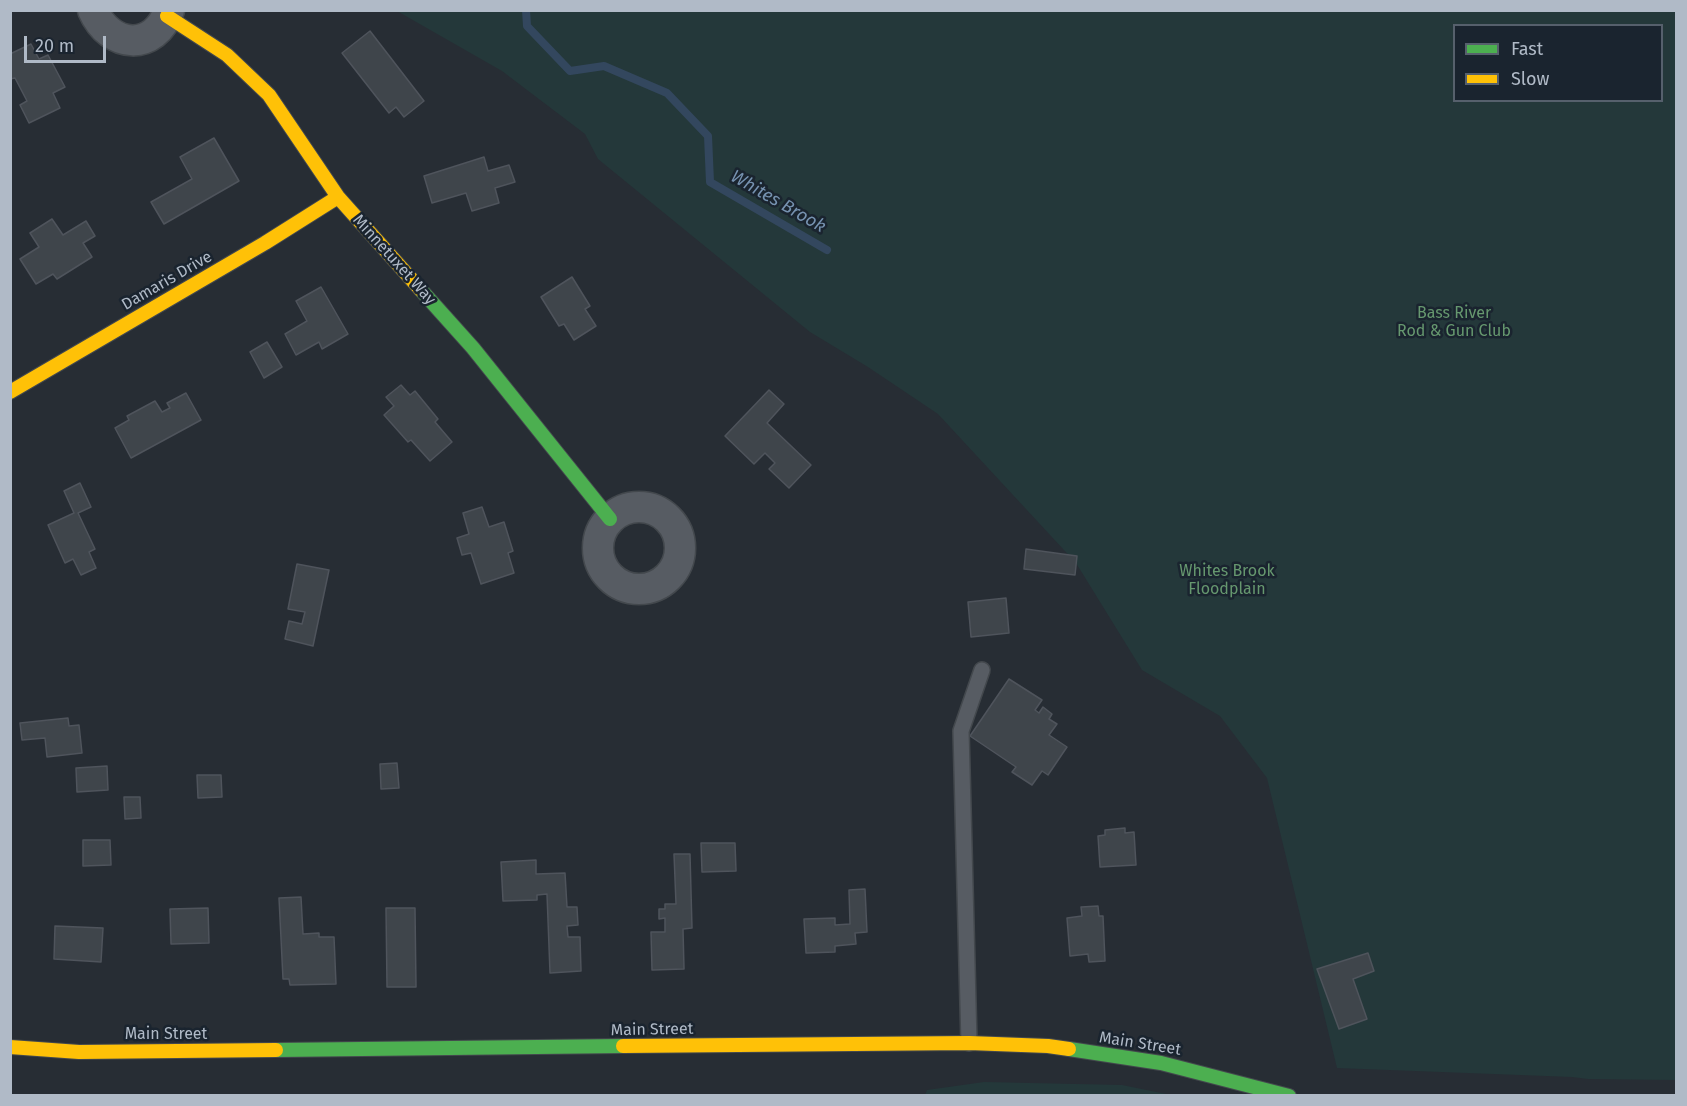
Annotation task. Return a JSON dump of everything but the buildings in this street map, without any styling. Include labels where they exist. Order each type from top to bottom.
[{"type":"main road","name":"Minnetuxet Way","points":[[168,13],[227,55],[269,95],[338,196],[473,348],[610,519]]},
{"type":"main road","name":"Damaris Drive","points":[[10,392],[265,243],[338,196]]},
{"type":"main road","name":"Main Street","points":[[10,1047],[79,1052],[969,1043],[1048,1047],[1161,1063],[1289,1095]]},
{"type":"street","name":"Minnetuxet Way","points":[[93,10],[98,22],[106,32],[126,40],[148,37],[157,31],[168,13]]},
{"type":"lane","points":[[969,1043],[960,731],[982,670]]},
{"type":"green space","name":"Bass River Rod & Gun Club","points":[[397,11],[1676,11],[1676,1080],[1588,1079],[1337,1068],[1267,778],[1220,716],[1142,670],[1076,563],[938,414],[868,367],[810,332],[598,159],[585,134],[502,71]]},
{"type":"green space","points":[[984,1082],[1122,1085],[1171,1095],[925,1095],[927,1090]]},
{"type":"waterway","name":"Whites Brook","points":[[526,10],[527,26],[570,71],[604,66],[667,93],[708,136],[710,182],[827,250]]},
{"type":"traffic: fast","points":[[421,290],[473,348],[610,519]]},
{"type":"traffic: fast","points":[[276,1050],[623,1046]]},
{"type":"traffic: fast","points":[[1069,1049],[1161,1063],[1289,1096]]},
{"type":"traffic: slow","points":[[167,16],[227,55],[269,95],[338,197],[421,290]]},
{"type":"traffic: slow","points":[[10,392],[265,243],[338,197]]},
{"type":"traffic: slow","points":[[623,1046],[969,1043],[1069,1049]]},
{"type":"traffic: slow","points":[[10,1047],[79,1052],[276,1050]]},
{"type":"park label","name":"Whites Brook Floodplain","points":[[1227,581]]}]
